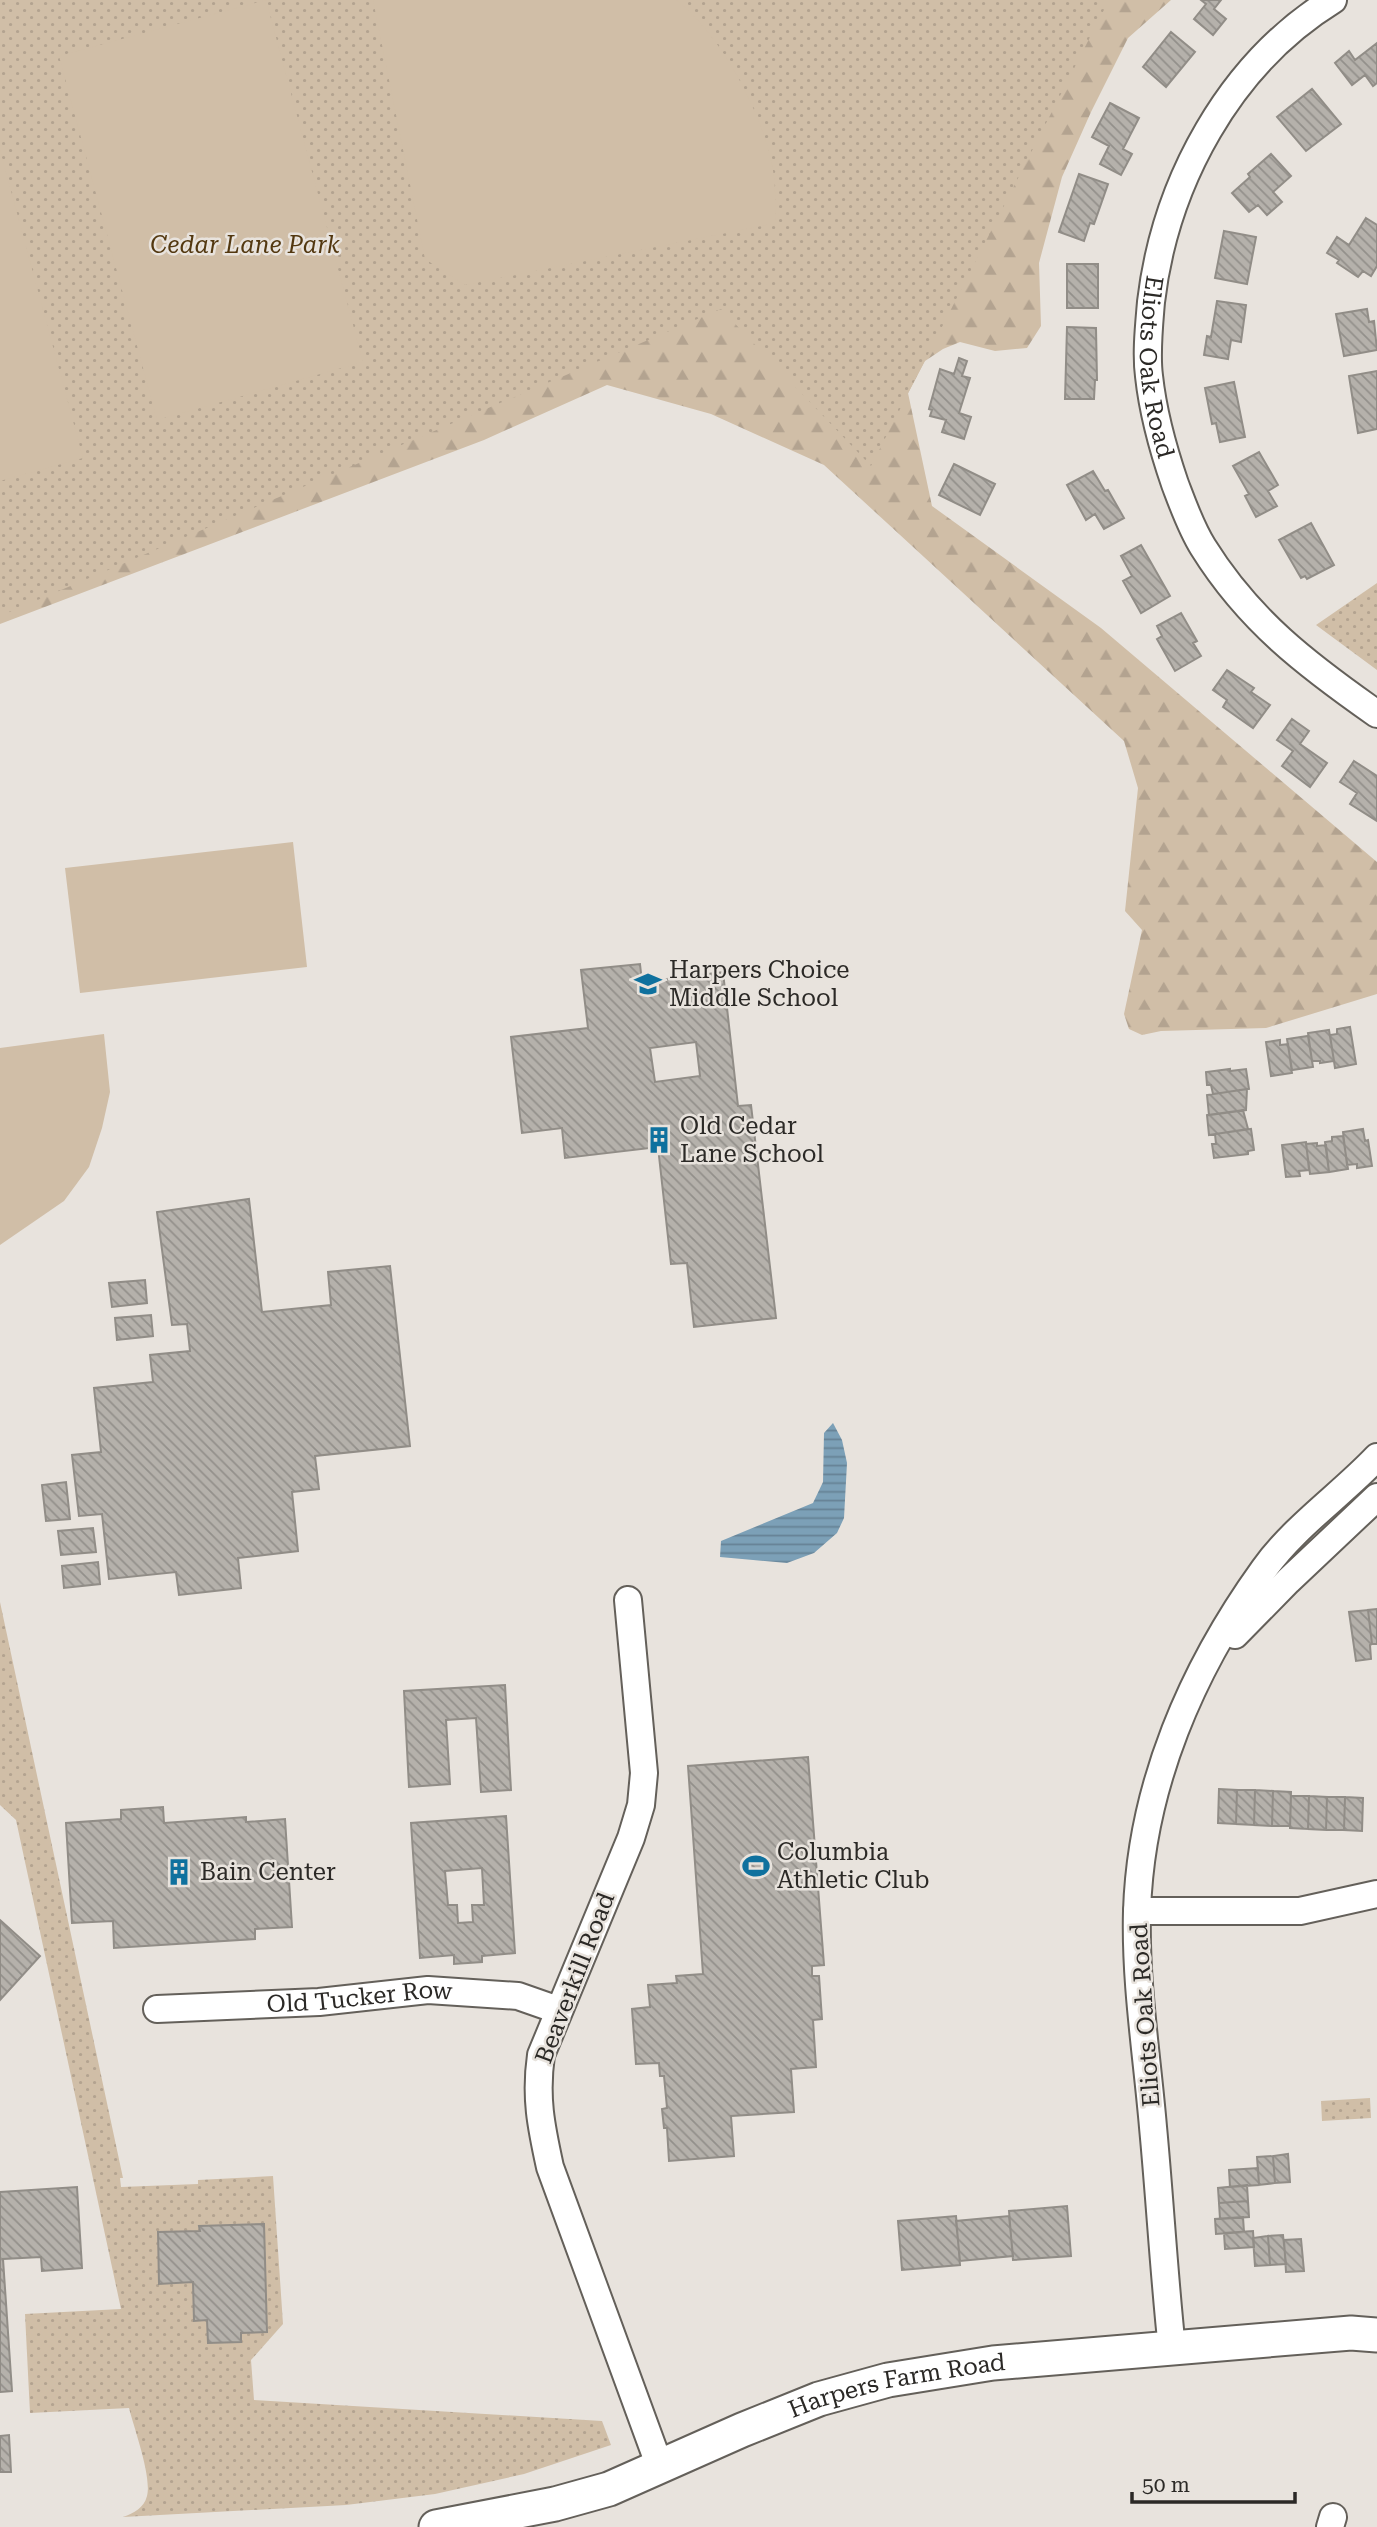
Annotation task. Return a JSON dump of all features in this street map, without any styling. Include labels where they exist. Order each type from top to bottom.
[{"type":"main road","name":"Harpers Farm Road","points":[[436,2527],[542,2507],[609,2489],[819,2399],[888,2380],[993,2363],[1351,2333],[1377,2334]]},
{"type":"street","name":"Eliots Oak Road","points":[[1333,0],[1294,28],[1261,58],[1199,146],[1178,190],[1155,271],[1149,322],[1149,374],[1157,421],[1180,495],[1202,544],[1224,578],[1269,631],[1321,674],[1377,714]]},
{"type":"street","name":"Eliots Oak Road","points":[[1172,2349],[1138,1961],[1140,1860],[1153,1793],[1178,1719],[1228,1622],[1266,1566],[1307,1523],[1374,1467]]},
{"type":"street","name":"Eliots Oak Road","points":[[1194,1689],[1239,1629],[1377,1497]]},
{"type":"street","name":"Beaverkill Road","points":[[628,1600],[644,1773],[641,1805],[631,1838],[541,2055],[537,2084],[541,2127],[550,2167],[660,2467]]},
{"type":"street","points":[[1137,1911],[1300,1911],[1377,1895]]},
{"type":"street","name":"Old Tucker Row","points":[[157,2009],[319,2002],[428,1990],[481,1992],[518,1997],[558,2010]]},
{"type":"green space","name":"Cedar Lane Park","points":[[0,0],[1109,0],[871,466],[721,309],[0,616]]},
{"type":"green space","points":[[266,0],[363,362],[157,420],[59,56]]},
{"type":"green space","points":[[373,0],[676,0],[693,15],[723,53],[749,98],[772,165],[776,223],[465,285],[425,259]]},
{"type":"green space","points":[[790,0],[1171,0],[1128,38],[1062,177],[1039,263],[1041,326],[1027,348],[995,351],[960,342],[925,361],[908,393],[932,506],[1101,628],[1377,862],[1377,994],[1266,1028],[1161,1031],[1142,1035],[1129,1029],[1124,1014],[1142,930],[1125,911],[1138,788],[1124,741],[824,465],[711,414],[607,385],[484,440],[0,624],[0,518]]},
{"type":"green space","points":[[0,150],[83,458],[0,481]]},
{"type":"green space","points":[[1377,583],[1377,670],[1316,625]]},
{"type":"green space","points":[[293,842],[307,967],[80,993],[65,868]]},
{"type":"green space","points":[[104,1034],[110,1092],[89,1167],[64,1201],[0,1245],[0,1048]]},
{"type":"green space","points":[[0,1602],[123,2178],[120,2178],[121,2187],[198,2184],[198,2180],[273,2176],[283,2324],[251,2360],[254,2400],[602,2421],[611,2445],[524,2474],[435,2494],[346,2505],[123,2517],[141,2507],[146,2500],[148,2488],[145,2465],[129,2408],[30,2413],[25,2314],[121,2309],[16,1820],[0,1805]]},
{"type":"green space","points":[[1370,2098],[1371,2118],[1322,2121],[1321,2101]]},
{"type":"water","points":[[833,1423],[842,1440],[847,1463],[844,1518],[837,1533],[814,1553],[787,1563],[720,1557],[721,1541],[813,1503],[823,1482],[824,1433]]},
{"type":"building","points":[[1201,0],[1221,0],[1214,9],[1226,19],[1213,35],[1194,19],[1206,4]]},
{"type":"building","points":[[1171,32],[1195,52],[1166,87],[1143,67]]},
{"type":"building","points":[[1377,43],[1377,83],[1373,86],[1365,75],[1352,85],[1335,63],[1349,51],[1355,60]]},
{"type":"building","points":[[1312,89],[1341,124],[1306,151],[1277,117]]},
{"type":"building","points":[[1110,103],[1139,118],[1123,149],[1132,154],[1121,175],[1100,164],[1109,146],[1092,137]]},
{"type":"building","points":[[1271,154],[1291,176],[1273,192],[1282,202],[1267,215],[1258,205],[1249,212],[1232,193],[1250,177],[1248,174]]},
{"type":"building","points":[[1079,174],[1108,184],[1094,224],[1090,223],[1084,241],[1059,232]]},
{"type":"building","points":[[1366,218],[1377,225],[1377,266],[1371,276],[1363,271],[1358,277],[1327,253],[1337,237],[1349,245]]},
{"type":"building","points":[[1224,231],[1256,237],[1247,284],[1215,278]]},
{"type":"building","points":[[1067,264],[1098,264],[1098,308],[1067,308]]},
{"type":"building","points":[[1217,301],[1246,305],[1241,342],[1231,340],[1228,359],[1204,355],[1207,336],[1211,337]]},
{"type":"building","points":[[1367,309],[1369,322],[1374,321],[1377,350],[1344,356],[1336,314]]},
{"type":"building","points":[[1067,327],[1096,328],[1097,380],[1094,399],[1065,399]]},
{"type":"building","points":[[959,358],[967,361],[962,376],[970,378],[959,413],[971,417],[964,439],[942,432],[946,420],[930,416],[932,410],[929,409],[940,369],[954,374]]},
{"type":"building","points":[[1377,371],[1377,429],[1358,433],[1349,376]]},
{"type":"building","points":[[1234,382],[1245,437],[1220,442],[1216,423],[1212,424],[1205,388]]},
{"type":"building","points":[[1259,452],[1278,485],[1268,491],[1277,506],[1256,517],[1245,496],[1249,494],[1233,466]]},
{"type":"building","points":[[954,464],[995,484],[980,515],[939,495]]},
{"type":"building","points":[[1093,471],[1124,518],[1104,529],[1095,514],[1086,520],[1067,485]]},
{"type":"building","points":[[1311,523],[1334,565],[1307,579],[1305,576],[1301,578],[1279,540]]},
{"type":"building","points":[[1141,545],[1170,596],[1141,613],[1123,581],[1132,576],[1121,556]]},
{"type":"building","points":[[1181,613],[1197,641],[1193,643],[1201,656],[1175,671],[1157,639],[1162,636],[1157,626]]},
{"type":"building","points":[[1227,670],[1254,688],[1251,692],[1270,705],[1253,728],[1223,707],[1227,700],[1213,690]]},
{"type":"building","points":[[1292,719],[1309,731],[1300,744],[1327,763],[1310,787],[1282,766],[1293,751],[1277,740]]},
{"type":"building","points":[[1354,761],[1377,776],[1377,821],[1350,804],[1357,793],[1340,782]]},
{"type":"building","name":"Old Cedar Lane School","points":[[640,964],[642,982],[723,972],[738,1106],[751,1105],[776,1318],[694,1327],[687,1263],[671,1264],[658,1147],[565,1158],[562,1128],[522,1133],[511,1037],[588,1028],[581,970]],"holes":[[[696,1042],[700,1076],[655,1082],[650,1048]]]},
{"type":"building","points":[[1350,1027],[1356,1064],[1335,1068],[1330,1035],[1337,1034],[1337,1029]]},
{"type":"building","points":[[1329,1030],[1334,1061],[1312,1061],[1308,1033]]},
{"type":"building","points":[[1308,1036],[1313,1067],[1292,1070],[1287,1039]]},
{"type":"building","points":[[1280,1040],[1280,1045],[1288,1044],[1292,1073],[1271,1076],[1266,1042]]},
{"type":"building","points":[[1246,1069],[1249,1089],[1213,1094],[1211,1085],[1207,1085],[1206,1072]]},
{"type":"building","points":[[1247,1089],[1246,1110],[1209,1115],[1207,1095]]},
{"type":"building","points":[[1243,1110],[1248,1129],[1209,1135],[1207,1115]]},
{"type":"building","points":[[1251,1129],[1254,1150],[1248,1151],[1248,1154],[1214,1158],[1212,1144],[1216,1144],[1215,1134]]},
{"type":"building","points":[[1363,1129],[1365,1141],[1368,1140],[1372,1166],[1357,1168],[1357,1164],[1347,1165],[1343,1132]]},
{"type":"building","points":[[1343,1136],[1348,1169],[1329,1172],[1325,1142],[1332,1141],[1332,1137]]},
{"type":"building","points":[[1306,1142],[1309,1170],[1299,1171],[1300,1176],[1286,1177],[1282,1145]]},
{"type":"building","points":[[1317,1143],[1317,1146],[1326,1145],[1329,1172],[1310,1174],[1306,1144]]},
{"type":"building","points":[[249,1199],[262,1312],[331,1305],[328,1272],[390,1266],[410,1446],[315,1456],[319,1489],[292,1492],[298,1551],[238,1558],[241,1588],[179,1595],[176,1572],[109,1579],[102,1514],[79,1516],[72,1455],[101,1452],[94,1388],[153,1382],[150,1355],[190,1351],[187,1324],[172,1325],[157,1212]]},
{"type":"building","points":[[145,1280],[147,1303],[112,1307],[109,1283]]},
{"type":"building","points":[[151,1315],[153,1336],[117,1340],[115,1318]]},
{"type":"building","points":[[66,1482],[70,1519],[46,1521],[42,1485]]},
{"type":"building","points":[[93,1528],[96,1552],[61,1555],[58,1531]]},
{"type":"building","points":[[98,1562],[100,1584],[64,1588],[62,1566]]},
{"type":"building","points":[[1377,1609],[1377,1644],[1372,1644],[1368,1610]]},
{"type":"building","points":[[1368,1610],[1371,1659],[1356,1661],[1349,1612]]},
{"type":"building","points":[[505,1685],[511,1790],[481,1792],[476,1718],[446,1720],[450,1784],[409,1787],[404,1691]]},
{"type":"building","name":"Columbia Athletic Club","points":[[808,1757],[824,1965],[812,1966],[812,1976],[819,1976],[822,2019],[813,2020],[816,2067],[791,2069],[794,2112],[731,2116],[734,2156],[669,2161],[667,2128],[664,2128],[662,2109],[667,2108],[664,2076],[660,2076],[659,2063],[636,2064],[632,2009],[650,2007],[648,1985],[677,1983],[676,1976],[703,1974],[688,1766]]},
{"type":"building","points":[[1219,1789],[1237,1790],[1236,1824],[1218,1823]]},
{"type":"building","points":[[1237,1790],[1255,1790],[1254,1825],[1236,1824]]},
{"type":"building","points":[[1255,1790],[1273,1791],[1272,1826],[1254,1825]]},
{"type":"building","points":[[1273,1791],[1291,1792],[1290,1826],[1272,1826]]},
{"type":"building","points":[[1291,1796],[1309,1796],[1308,1829],[1290,1828]]},
{"type":"building","points":[[1309,1796],[1327,1797],[1326,1830],[1308,1829]]},
{"type":"building","points":[[1327,1797],[1345,1797],[1344,1830],[1326,1830]]},
{"type":"building","points":[[1345,1797],[1363,1798],[1362,1831],[1344,1830]]},
{"type":"building","name":"Bain Center","points":[[163,1807],[164,1823],[246,1817],[246,1822],[285,1819],[292,1927],[255,1929],[255,1939],[114,1948],[113,1921],[72,1923],[66,1823],[121,1819],[121,1810]]},
{"type":"building","points":[[506,1816],[515,1953],[482,1956],[482,1962],[454,1964],[454,1955],[420,1958],[411,1823]],"holes":[[[482,1868],[484,1905],[472,1905],[473,1922],[458,1923],[457,1905],[448,1905],[445,1871]]]},
{"type":"building","points":[[0,1920],[40,1956],[0,2000]]},
{"type":"building","points":[[1288,2154],[1290,2182],[1275,2183],[1273,2156]]},
{"type":"building","points":[[1273,2156],[1275,2183],[1259,2185],[1257,2157]]},
{"type":"building","points":[[1258,2168],[1259,2185],[1230,2187],[1229,2170]]},
{"type":"building","points":[[1247,2185],[1248,2201],[1219,2203],[1218,2188]]},
{"type":"building","points":[[77,2187],[82,2268],[42,2271],[41,2257],[3,2259],[12,2391],[0,2392],[0,2192]]},
{"type":"building","points":[[1248,2201],[1249,2217],[1220,2219],[1219,2203]]},
{"type":"building","points":[[1067,2206],[1071,2256],[1013,2260],[1009,2211]]},
{"type":"building","points":[[956,2216],[960,2265],[902,2270],[898,2221]]},
{"type":"building","points":[[1009,2216],[1013,2256],[960,2261],[956,2221]]},
{"type":"building","points":[[1243,2217],[1244,2232],[1216,2234],[1215,2219]]},
{"type":"building","points":[[264,2224],[267,2332],[241,2333],[241,2342],[208,2343],[207,2320],[194,2321],[193,2282],[159,2284],[158,2232],[200,2231],[199,2226]]},
{"type":"building","points":[[1253,2231],[1254,2247],[1225,2249],[1224,2233]]},
{"type":"building","points":[[1283,2235],[1286,2264],[1270,2265],[1268,2236]]},
{"type":"building","points":[[1268,2236],[1270,2265],[1255,2266],[1253,2238]]},
{"type":"building","points":[[1301,2239],[1304,2271],[1286,2272],[1284,2240]]},
{"type":"building","points":[[9,2435],[11,2472],[0,2472],[0,2436]]},
{"type":"place","name":"Harpers Choice Middle School","points":[[648,984]]},
{"type":"place","name":"Old Cedar Lane School","points":[[659,1140]]},
{"type":"place","name":"Columbia Athletic Club","points":[[756,1866]]},
{"type":"place","name":"Bain Center","points":[[179,1872]]}]
